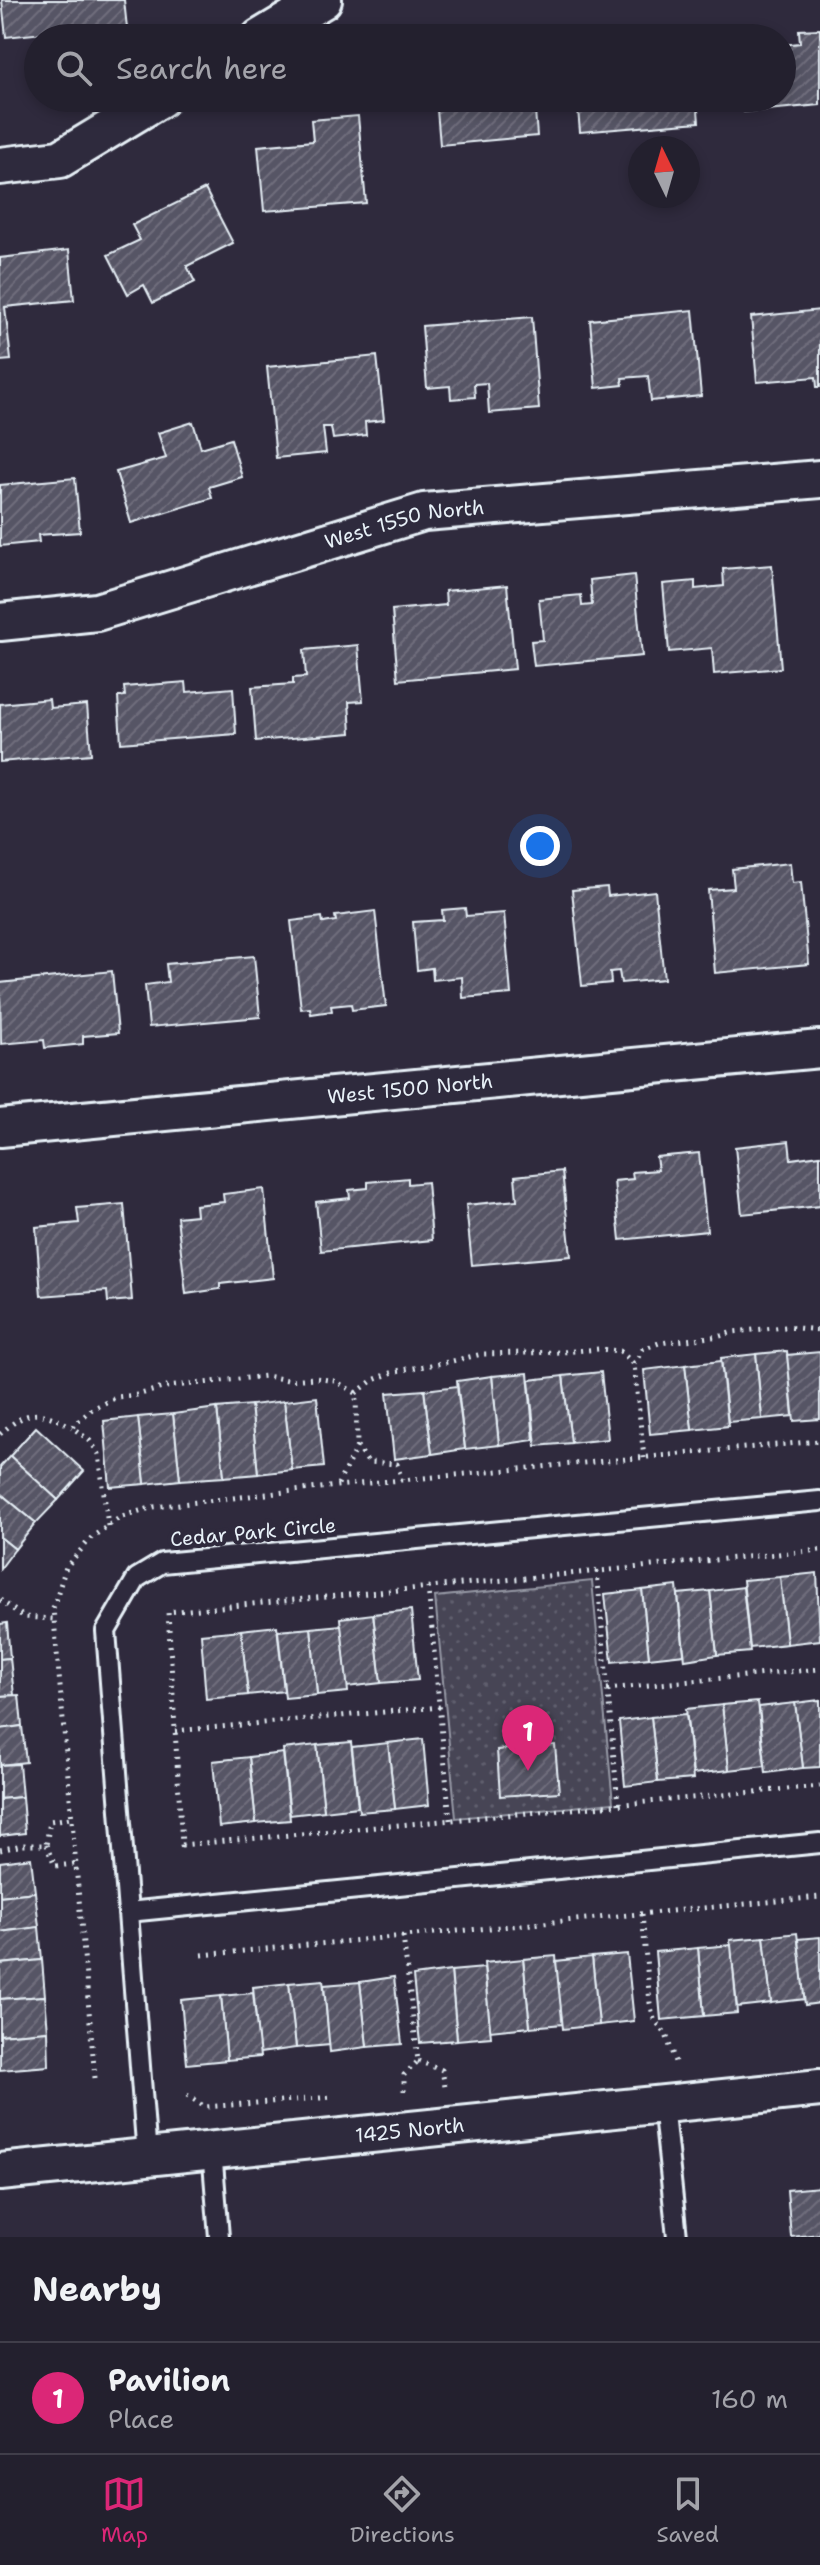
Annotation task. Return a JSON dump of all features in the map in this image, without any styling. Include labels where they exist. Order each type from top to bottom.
[{"type":"street","points":[[283,24],[323,0]]},
{"type":"street","points":[[0,166],[60,159],[138,112]]},
{"type":"street","name":"West 1550 North","points":[[0,622],[97,612],[424,512],[820,479]]},
{"type":"street","name":"West 1500 North","points":[[0,1128],[820,1049]]},
{"type":"street","name":"1425 North","points":[[0,2172],[820,2088]]},
{"type":"lane","name":"Cedar Park Circle","points":[[147,2156],[106,1631],[137,1578],[162,1563],[820,1501]]},
{"type":"lane","points":[[128,1912],[820,1843]]},
{"type":"lane","points":[[663,2104],[677,2237]]},
{"type":"lane","points":[[212,2150],[219,2237]]},
{"type":"path","points":[[644,1458],[634,1364],[643,1349],[659,1343],[733,1332],[786,1327],[820,1330]]},
{"type":"path","points":[[356,1393],[373,1380],[396,1371],[482,1354],[599,1349],[620,1351],[634,1364]]},
{"type":"path","points":[[72,1427],[92,1409],[117,1397],[166,1387],[266,1376],[335,1381],[356,1393]]},
{"type":"path","points":[[337,1486],[357,1446],[356,1393]]},
{"type":"path","points":[[0,1434],[17,1418],[33,1413],[52,1416],[90,1441],[99,1454],[108,1526]]},
{"type":"path","points":[[95,2078],[53,1608],[66,1567],[92,1537],[122,1516],[154,1507],[337,1486],[820,1441]]},
{"type":"path","points":[[357,1446],[368,1462],[397,1464],[402,1480]]},
{"type":"path","points":[[820,1550],[168,1612],[182,1845],[820,1786]]},
{"type":"path","points":[[597,1571],[618,1804]]},
{"type":"path","points":[[428,1587],[450,1820]]},
{"type":"path","points":[[0,1600],[24,1617],[54,1619]]},
{"type":"path","points":[[607,1689],[820,1669]]},
{"type":"path","points":[[175,1731],[440,1707]]},
{"type":"path","points":[[71,1818],[50,1821],[46,1845],[55,1866],[75,1864]]},
{"type":"path","points":[[0,1850],[22,1845],[46,1845]]},
{"type":"path","points":[[202,1955],[820,1897]]},
{"type":"path","points":[[642,1914],[650,2003],[654,2019],[666,2034],[676,2065]]},
{"type":"path","points":[[403,1936],[418,2061]]},
{"type":"path","points":[[418,2061],[442,2070],[445,2087]]},
{"type":"path","points":[[404,2091],[404,2075],[418,2061]]},
{"type":"shaded area","points":[[592,1581],[613,1803],[456,1818],[435,1597]]},
{"type":"building","points":[[2,0],[124,0],[127,24],[24,24],[24,35],[6,37]]},
{"type":"building","points":[[820,29],[820,105],[796,107],[796,43],[800,43],[799,30]]},
{"type":"building","points":[[437,112],[535,112],[537,136],[440,145]]},
{"type":"building","points":[[578,112],[698,112],[699,122],[580,132]]},
{"type":"building","points":[[358,116],[366,203],[264,211],[258,146],[313,141],[311,120]]},
{"type":"building","points":[[205,189],[233,243],[187,266],[195,282],[153,303],[144,285],[128,294],[108,255],[140,240],[132,225]]},
{"type":"building","points":[[69,250],[74,300],[5,307],[11,360],[0,361],[0,258]]},
{"type":"building","points":[[693,310],[701,396],[651,401],[648,376],[622,378],[623,385],[596,388],[590,320]]},
{"type":"building","points":[[820,310],[820,387],[817,387],[816,377],[757,382],[751,317]]},
{"type":"building","points":[[532,317],[539,409],[489,413],[487,383],[474,384],[475,397],[451,399],[450,386],[427,388],[422,326]]},
{"type":"building","points":[[377,356],[384,420],[365,422],[366,435],[333,439],[331,427],[323,427],[326,453],[276,458],[267,367]]},
{"type":"building","points":[[193,422],[201,448],[231,439],[242,477],[209,487],[212,498],[131,523],[116,472],[166,458],[158,433]]},
{"type":"building","points":[[75,478],[80,532],[38,535],[39,542],[0,546],[0,485]]},
{"type":"building","points":[[772,565],[781,668],[714,674],[712,648],[669,652],[663,584],[695,581],[695,589],[724,586],[723,569]]},
{"type":"building","points":[[634,575],[642,656],[534,666],[531,641],[543,640],[539,599],[581,595],[582,606],[592,605],[590,580]]},
{"type":"building","points":[[507,585],[515,669],[398,680],[392,610],[446,605],[445,591]]},
{"type":"building","points":[[358,645],[363,701],[349,702],[351,733],[256,741],[252,687],[293,684],[293,678],[306,677],[304,650]]},
{"type":"building","points":[[186,682],[187,692],[233,688],[236,734],[121,743],[118,697],[125,696],[124,687]]},
{"type":"building","points":[[49,699],[50,708],[87,705],[91,754],[0,762],[0,704]]},
{"type":"building","points":[[790,863],[792,883],[801,882],[809,964],[715,973],[708,890],[734,888],[732,869]]},
{"type":"building","points":[[607,887],[608,896],[655,891],[664,979],[621,983],[619,971],[610,972],[611,983],[582,986],[572,890]]},
{"type":"building","points":[[465,908],[466,916],[504,913],[511,994],[463,998],[462,977],[433,980],[432,968],[417,970],[413,922],[443,920],[442,910]]},
{"type":"building","points":[[375,911],[386,1006],[352,1010],[351,1004],[331,1006],[332,1011],[311,1014],[310,1008],[301,1009],[291,921],[322,917],[323,923],[336,921],[335,916]]},
{"type":"building","points":[[254,956],[260,1017],[149,1027],[145,985],[168,982],[166,964]]},
{"type":"building","points":[[112,971],[118,1033],[83,1036],[83,1044],[45,1048],[44,1040],[1,1044],[0,983]]},
{"type":"building","points":[[789,1141],[791,1159],[820,1155],[820,1206],[742,1214],[735,1147]]},
{"type":"building","points":[[699,1153],[707,1231],[620,1240],[614,1181],[633,1179],[632,1172],[658,1170],[656,1157]]},
{"type":"building","points":[[562,1171],[571,1256],[472,1265],[466,1205],[517,1200],[515,1176]]},
{"type":"building","points":[[408,1178],[408,1184],[427,1182],[432,1240],[321,1251],[316,1202],[350,1198],[349,1190],[368,1188],[368,1182]]},
{"type":"building","points":[[264,1189],[273,1278],[220,1284],[220,1289],[186,1294],[177,1217],[196,1215],[195,1205],[224,1202],[223,1194]]},
{"type":"building","points":[[124,1204],[132,1300],[108,1302],[107,1291],[41,1296],[36,1227],[79,1223],[77,1208]]},
{"type":"building","points":[[787,1351],[793,1416],[762,1419],[756,1354]]},
{"type":"building","points":[[820,1352],[820,1419],[794,1421],[787,1355]]},
{"type":"building","points":[[756,1354],[762,1419],[728,1422],[721,1358]]},
{"type":"building","points":[[721,1361],[728,1426],[692,1430],[685,1365]]},
{"type":"building","points":[[685,1365],[692,1430],[650,1434],[644,1370]]},
{"type":"building","points":[[601,1372],[608,1439],[571,1443],[563,1376]]},
{"type":"building","points":[[528,1373],[534,1440],[499,1445],[492,1376]]},
{"type":"building","points":[[492,1376],[499,1445],[465,1449],[457,1381]]},
{"type":"building","points":[[563,1376],[571,1443],[536,1446],[529,1380]]},
{"type":"building","points":[[457,1386],[465,1449],[432,1454],[424,1390]]},
{"type":"building","points":[[424,1390],[432,1454],[394,1459],[387,1393]]},
{"type":"building","points":[[317,1397],[324,1467],[292,1470],[284,1401]]},
{"type":"building","points":[[284,1401],[292,1470],[258,1474],[251,1405]]},
{"type":"building","points":[[251,1405],[258,1474],[224,1477],[217,1408]]},
{"type":"building","points":[[217,1408],[224,1477],[180,1480],[173,1414]]},
{"type":"building","points":[[173,1414],[180,1480],[145,1484],[138,1417]]},
{"type":"building","points":[[138,1417],[145,1484],[110,1487],[104,1421]]},
{"type":"building","points":[[36,1427],[84,1471],[58,1500],[10,1456]]},
{"type":"building","points":[[10,1456],[58,1500],[36,1523],[0,1493],[0,1467]]},
{"type":"building","points":[[0,1493],[36,1523],[15,1549],[0,1537]]},
{"type":"building","points":[[0,1537],[15,1549],[0,1569]]},
{"type":"building","points":[[817,1573],[820,1640],[787,1644],[780,1577]]},
{"type":"building","points":[[780,1577],[787,1644],[750,1648],[743,1580]]},
{"type":"building","points":[[677,1586],[684,1654],[649,1658],[642,1590]]},
{"type":"building","points":[[743,1587],[750,1652],[717,1655],[710,1591]]},
{"type":"building","points":[[642,1590],[649,1658],[612,1662],[605,1594]]},
{"type":"building","points":[[710,1591],[717,1655],[685,1660],[678,1594]]},
{"type":"building","points":[[411,1610],[418,1680],[381,1683],[373,1614]]},
{"type":"building","points":[[373,1614],[381,1683],[347,1687],[340,1618]]},
{"type":"building","points":[[7,1623],[10,1658],[0,1659],[0,1624]]},
{"type":"building","points":[[341,1625],[348,1692],[317,1695],[311,1628]]},
{"type":"building","points":[[277,1626],[284,1691],[248,1695],[241,1630]]},
{"type":"building","points":[[311,1628],[317,1695],[285,1698],[278,1631]]},
{"type":"building","points":[[241,1630],[248,1695],[206,1699],[201,1634]]},
{"type":"building","points":[[10,1658],[14,1695],[0,1696],[0,1659]]},
{"type":"building","points":[[19,1695],[22,1726],[0,1729],[0,1696]]},
{"type":"building","points":[[820,1700],[820,1767],[803,1768],[795,1703]]},
{"type":"building","points":[[758,1702],[765,1766],[729,1770],[722,1705]]},
{"type":"building","points":[[795,1703],[803,1768],[766,1773],[759,1707]]},
{"type":"building","points":[[722,1705],[729,1770],[693,1774],[686,1709]]},
{"type":"building","points":[[686,1714],[693,1779],[658,1782],[651,1717]]},
{"type":"building","points":[[651,1717],[658,1782],[625,1786],[619,1721]]},
{"type":"building","points":[[22,1726],[26,1762],[0,1765],[0,1729]]},
{"type":"building","points":[[423,1739],[429,1805],[395,1809],[388,1743]]},
{"type":"building","points":[[351,1742],[358,1807],[324,1811],[317,1745]]},
{"type":"building","points":[[388,1743],[395,1809],[359,1812],[352,1747]]},
{"type":"building","points":[[317,1745],[324,1811],[290,1815],[283,1749]]},
{"type":"building","points":[[555,1745],[559,1792],[500,1796],[497,1750]]},
{"type":"building","points":[[283,1753],[290,1820],[256,1823],[249,1757]]},
{"type":"building","points":[[249,1757],[256,1823],[219,1827],[213,1761]]},
{"type":"building","points":[[19,1764],[22,1797],[0,1799],[0,1765]]},
{"type":"building","points":[[22,1797],[25,1833],[0,1836],[0,1799]]},
{"type":"building","points":[[31,1858],[35,1892],[0,1896],[0,1862]]},
{"type":"building","points":[[35,1892],[39,1927],[0,1932],[0,1896]]},
{"type":"building","points":[[39,1927],[42,1960],[0,1964],[0,1932]]},
{"type":"building","points":[[797,1933],[805,1999],[771,2003],[764,1937]]},
{"type":"building","points":[[764,1937],[771,2003],[737,2007],[730,1940]]},
{"type":"building","points":[[820,1937],[820,2003],[805,2005],[798,1939]]},
{"type":"building","points":[[731,1945],[737,2013],[704,2016],[698,1948]]},
{"type":"building","points":[[698,1948],[704,2016],[661,2020],[655,1952]]},
{"type":"building","points":[[627,1954],[634,2021],[599,2025],[592,1957]]},
{"type":"building","points":[[556,1956],[563,2024],[530,2027],[523,1959]]},
{"type":"building","points":[[592,1957],[599,2025],[563,2029],[556,1961]]},
{"type":"building","points":[[523,1959],[530,2027],[490,2031],[484,1963]]},
{"type":"building","points":[[42,1960],[45,1996],[0,1999],[0,1964]]},
{"type":"building","points":[[484,1968],[491,2037],[457,2040],[451,1971]]},
{"type":"building","points":[[451,1971],[457,2040],[420,2043],[413,1976]]},
{"type":"building","points":[[394,1977],[402,2044],[367,2047],[360,1982]]},
{"type":"building","points":[[323,1980],[330,2045],[296,2048],[289,1983]]},
{"type":"building","points":[[360,1982],[367,2047],[330,2052],[324,1985]]},
{"type":"building","points":[[289,1983],[296,2048],[259,2053],[253,1987]]},
{"type":"building","points":[[253,1993],[260,2057],[227,2060],[221,1996]]},
{"type":"building","points":[[45,1996],[48,2031],[0,2035],[0,1999]]},
{"type":"building","points":[[221,1996],[227,2060],[187,2064],[181,2000]]},
{"type":"building","points":[[48,2031],[49,2066],[0,2070],[0,2035]]},
{"type":"building","points":[[820,2187],[820,2234],[791,2237],[787,2190]]},
{"type":"place","name":"Pavilion","points":[[528,1771]]}]
